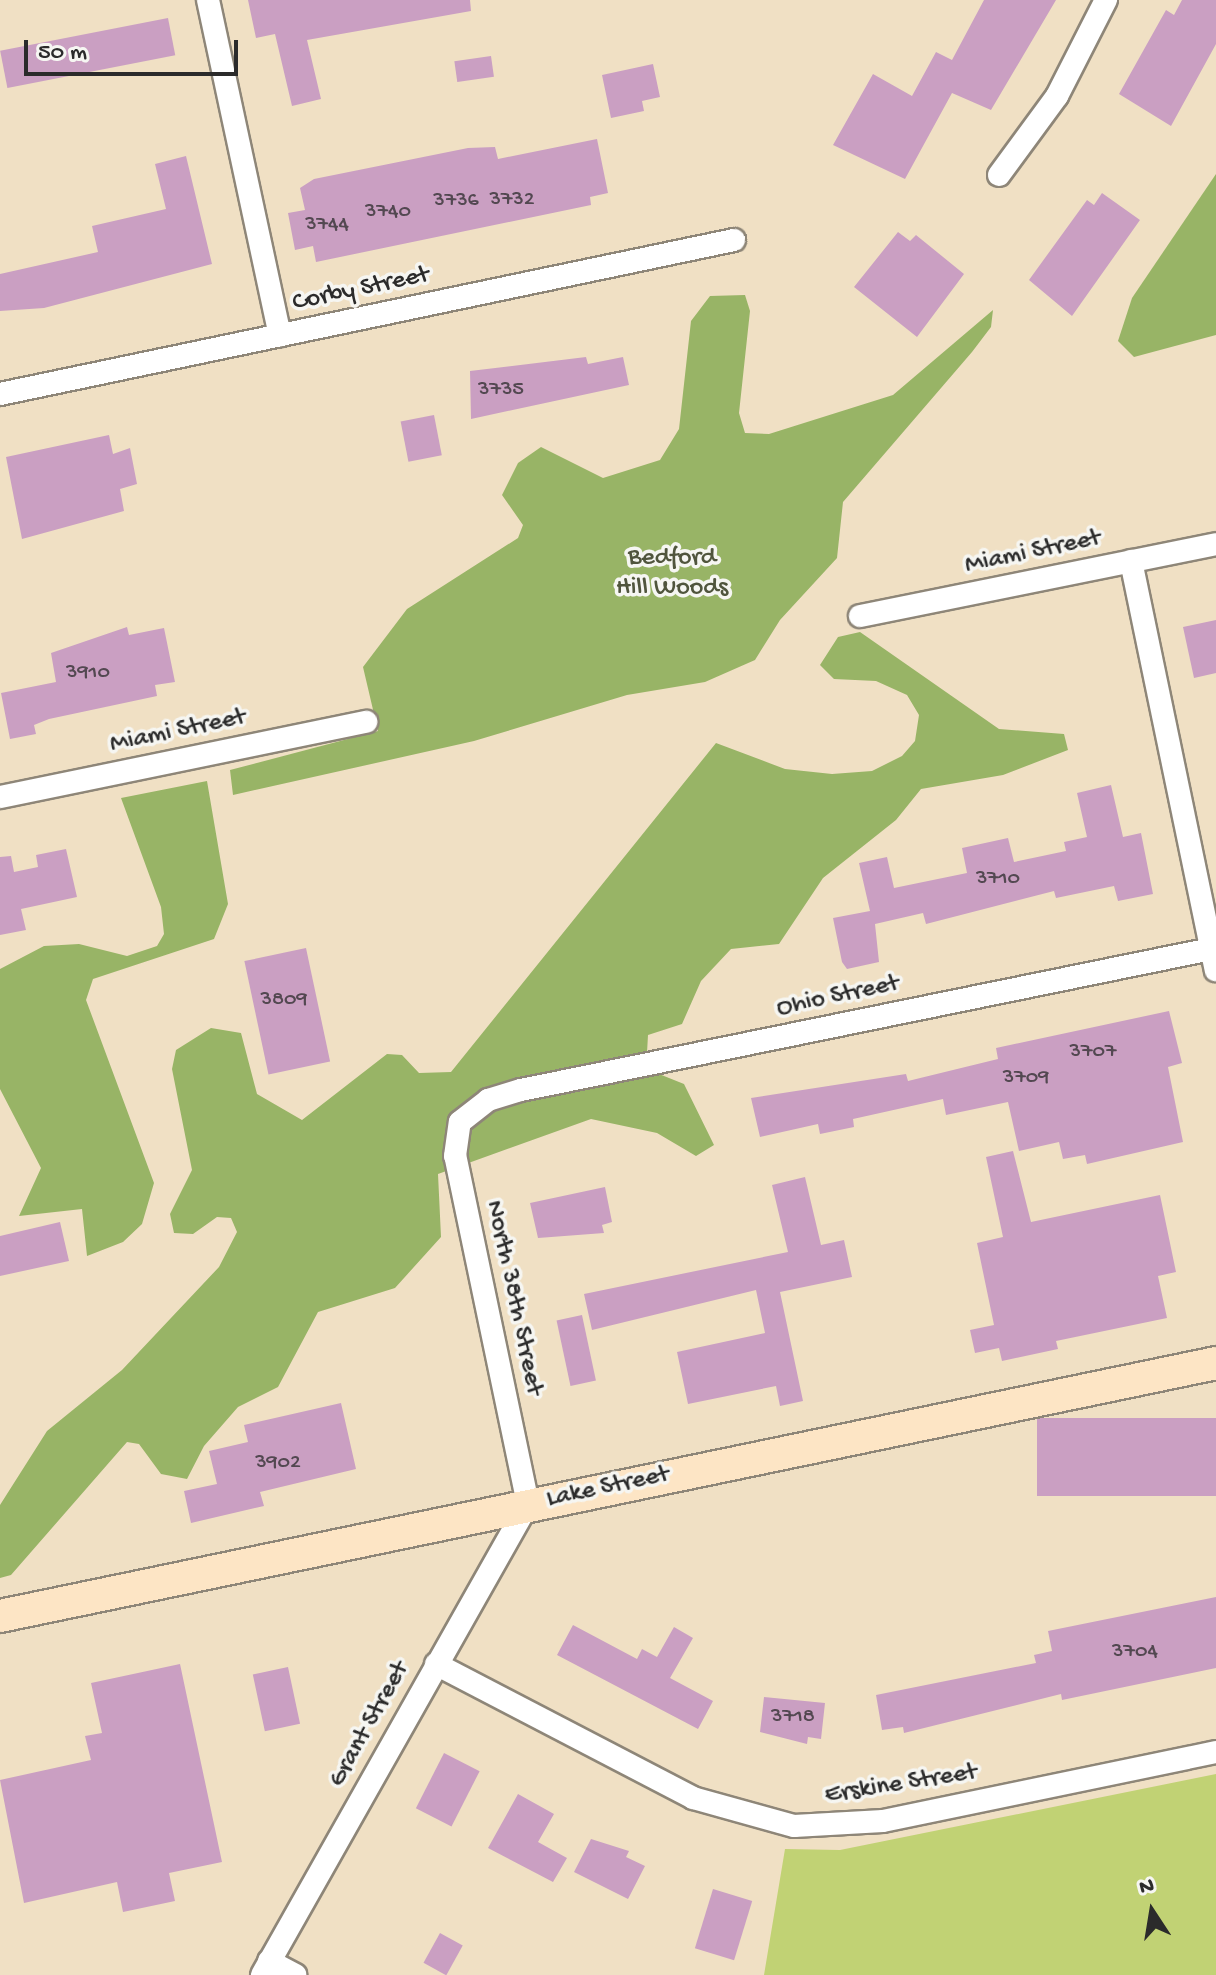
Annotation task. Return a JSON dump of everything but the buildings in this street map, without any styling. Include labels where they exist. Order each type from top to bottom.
[{"type":"main road","name":"Lake Street","points":[[0,1616],[1216,1363]]},
{"type":"street","points":[[208,0],[280,335]]},
{"type":"street","points":[[999,175],[1057,96],[1106,0]]},
{"type":"street","name":"Corby Street","points":[[0,394],[734,240]]},
{"type":"street","name":"Miami Street","points":[[860,616],[1216,544]]},
{"type":"street","points":[[1131,561],[1214,955]]},
{"type":"street","name":"Miami Street","points":[[0,797],[366,722]]},
{"type":"street","name":"Ohio Street","points":[[473,1109],[521,1090],[1214,955]]},
{"type":"street","name":"North 38th Street","points":[[473,1109],[460,1122],[455,1156],[528,1504]]},
{"type":"street","name":"Grant Street","points":[[265,1968],[528,1504]]},
{"type":"street","name":"Erskine Street","points":[[436,1664],[693,1798],[794,1826],[883,1821],[1216,1752]]},
{"type":"street","points":[[265,1968],[295,1975]]},
{"type":"green space","points":[[1216,174],[1216,335],[1134,357],[1118,341],[1132,298]]},
{"type":"green space","name":"Bedford Hill Woods","points":[[745,295],[750,311],[739,413],[745,433],[769,434],[893,395],[993,310],[991,327],[972,352],[843,502],[837,558],[780,620],[755,660],[705,682],[627,695],[474,741],[233,795],[230,770],[378,731],[363,667],[407,609],[518,538],[523,525],[502,495],[518,463],[541,447],[603,478],[660,460],[679,429],[691,321],[710,296]]},
{"type":"green space","points":[[860,632],[999,729],[1064,734],[1068,750],[1003,775],[921,789],[896,820],[823,878],[779,944],[731,949],[701,981],[682,1024],[648,1035],[647,1053],[659,1074],[684,1084],[714,1145],[696,1156],[657,1133],[591,1119],[438,1174],[441,1237],[395,1288],[318,1312],[278,1387],[238,1407],[204,1446],[187,1479],[161,1474],[139,1444],[127,1442],[11,1575],[0,1578],[0,1505],[47,1431],[122,1370],[219,1267],[237,1232],[231,1218],[217,1217],[193,1234],[174,1233],[170,1214],[192,1170],[172,1069],[176,1050],[211,1028],[241,1033],[257,1094],[302,1120],[387,1054],[402,1055],[419,1073],[451,1072],[716,743],[785,769],[832,774],[872,771],[902,756],[915,741],[919,715],[907,695],[876,681],[834,679],[820,665],[838,637]]},
{"type":"green space","points":[[207,781],[228,904],[214,939],[93,979],[86,1000],[154,1183],[142,1224],[123,1242],[87,1256],[82,1209],[19,1216],[41,1168],[0,1089],[0,969],[44,946],[79,944],[127,956],[157,946],[164,934],[161,907],[121,798]]},
{"type":"green space","points":[[1216,1774],[1216,1975],[764,1975],[785,1849],[840,1850]]}]
